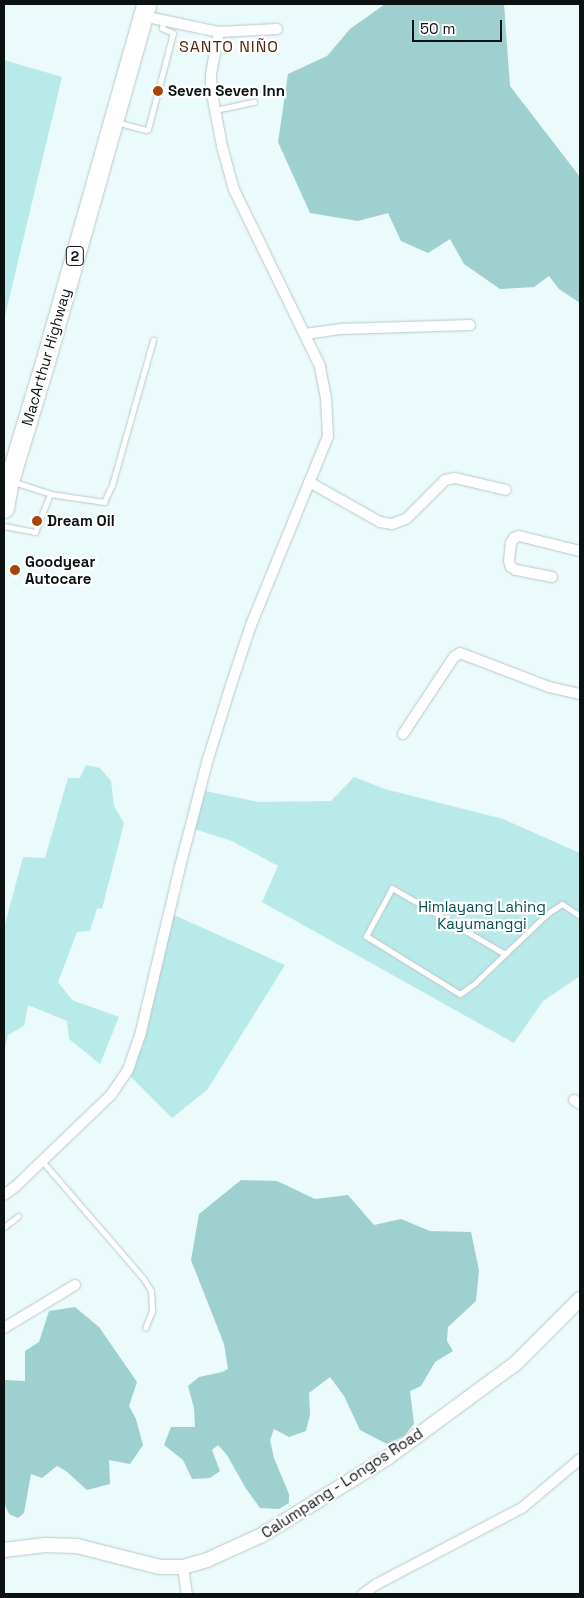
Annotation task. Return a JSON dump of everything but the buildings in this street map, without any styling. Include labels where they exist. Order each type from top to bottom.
[{"type":"highway","name":"MacArthur Highway","points":[[4,508],[9,480],[46,362],[144,10]]},
{"type":"street","points":[[144,10],[163,20],[219,32],[277,29]]},
{"type":"street","points":[[4,1195],[111,1095],[128,1070],[140,1036],[208,758],[251,625],[328,436],[323,381],[305,334],[234,190],[222,146],[211,74],[219,32]]},
{"type":"street","points":[[305,334],[342,329],[470,326]]},
{"type":"street","points":[[309,482],[380,522],[392,524],[406,518],[445,480],[455,478],[506,490]]},
{"type":"street","points":[[552,577],[516,570],[511,567],[509,561],[510,543],[514,538],[519,536],[580,551]]},
{"type":"street","points":[[403,734],[454,657],[460,653],[549,687],[580,694]]},
{"type":"street","points":[[4,1328],[75,1285]]},
{"type":"street","name":"Calumpang - Longos Road","points":[[4,1550],[45,1545],[77,1546],[160,1567],[183,1567],[207,1560],[262,1535],[387,1458],[514,1364],[580,1299]]},
{"type":"street","points":[[363,1594],[377,1584],[522,1508],[580,1459]]},
{"type":"street","points":[[183,1567],[187,1594]]},
{"type":"lane","points":[[112,121],[148,129],[173,33],[162,28],[163,20]]},
{"type":"lane","points":[[215,110],[254,102]]},
{"type":"lane","points":[[9,480],[50,494],[104,502],[112,484],[153,340]]},
{"type":"lane","points":[[4,526],[35,532],[50,494]]},
{"type":"lane","points":[[506,954],[392,888],[366,936],[460,994],[475,983],[506,954],[547,914],[562,904],[580,916]]},
{"type":"lane","points":[[42,1161],[143,1278],[151,1291],[152,1311],[146,1328]]},
{"type":"lane","points":[[4,1227],[18,1216]]},
{"type":"green space","points":[[4,60],[62,77],[4,320]]},
{"type":"green space","points":[[86,765],[100,768],[111,781],[114,806],[124,823],[102,909],[97,908],[90,931],[77,932],[58,982],[72,1000],[119,1017],[100,1064],[69,1039],[67,1021],[28,1005],[24,1026],[8,1035],[4,1053],[4,928],[23,857],[45,858],[68,778],[80,778]]},
{"type":"green space","name":"Himlayang Lahing Kayumanggi","points":[[354,777],[385,789],[503,819],[580,853],[580,976],[543,1001],[514,1043],[262,902],[278,866],[232,841],[194,829],[205,791],[259,802],[331,801]]},
{"type":"green space","points":[[172,914],[285,965],[207,1090],[172,1118],[130,1076]]},
{"type":"shaded area","points":[[385,4],[504,4],[510,86],[580,177],[580,303],[559,289],[549,276],[534,287],[500,289],[464,264],[450,239],[428,253],[401,241],[388,213],[358,221],[310,213],[278,142],[288,74],[327,56],[350,29]]},
{"type":"shaded area","points":[[241,1180],[277,1181],[315,1199],[348,1195],[374,1225],[401,1219],[430,1231],[471,1232],[479,1270],[476,1301],[448,1327],[447,1341],[453,1351],[435,1362],[421,1386],[410,1391],[414,1424],[404,1436],[387,1444],[360,1430],[344,1396],[330,1377],[309,1393],[310,1415],[306,1431],[289,1437],[274,1429],[270,1440],[274,1458],[289,1494],[289,1503],[279,1509],[260,1508],[245,1487],[227,1455],[218,1445],[212,1450],[220,1471],[210,1478],[192,1479],[183,1460],[164,1445],[171,1427],[195,1427],[194,1408],[188,1386],[199,1377],[228,1369],[224,1344],[191,1260],[199,1214]]},
{"type":"shaded area","points":[[75,1307],[99,1327],[137,1382],[129,1406],[136,1419],[143,1445],[130,1464],[109,1460],[110,1484],[87,1490],[66,1471],[57,1466],[42,1478],[31,1474],[24,1513],[18,1518],[9,1514],[4,1503],[4,1380],[25,1381],[25,1351],[39,1342],[49,1311]]},
{"type":"place","name":"Seven Seven Inn","points":[[158,91]]},
{"type":"place","name":"Dream Oil","points":[[37,521]]},
{"type":"place","name":"Goodyear Autocare","points":[[15,570]]},
{"type":"district","name":"SANTO NIÑO","points":[[229,47]]}]
